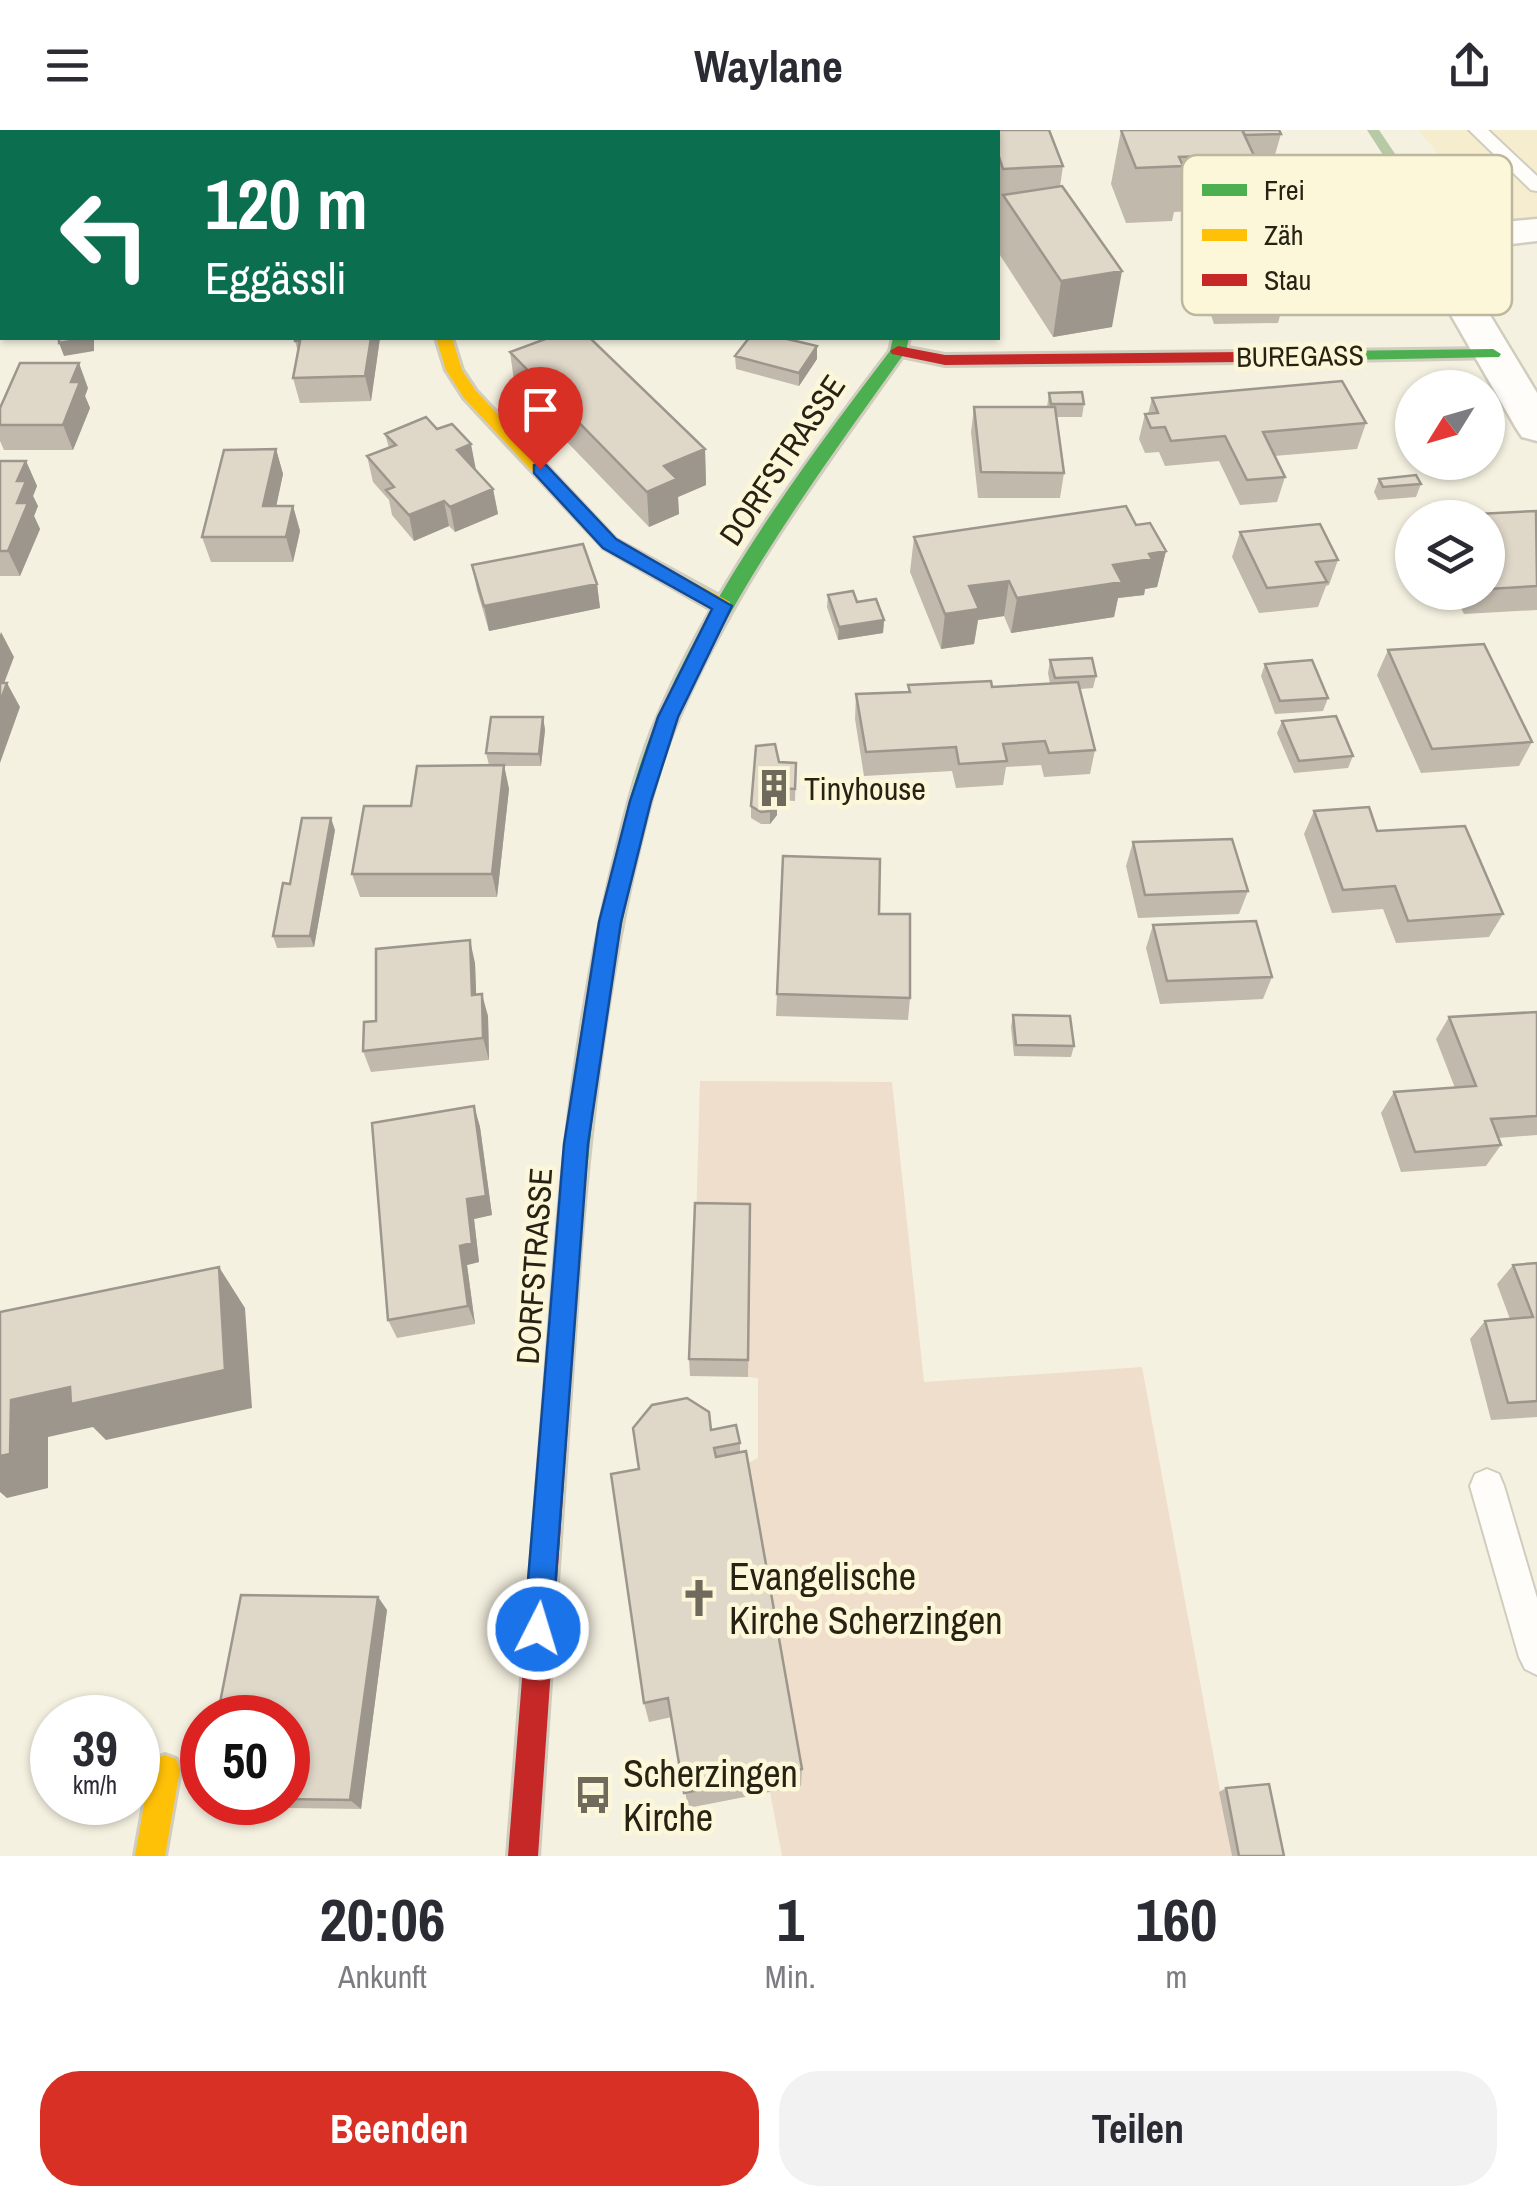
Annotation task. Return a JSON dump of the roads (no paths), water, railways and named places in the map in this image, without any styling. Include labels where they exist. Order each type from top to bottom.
[{"type":"main road","points":[[445,340],[454,370],[470,394],[610,544],[723,606]]},
{"type":"main road","name":"BUREGASS","points":[[900,344],[945,360],[1493,354]]},
{"type":"main road","name":"DORFSTRASSE","points":[[523,1856],[576,1144],[610,922],[640,801],[668,717],[723,606],[834,436],[900,344]]},
{"type":"main road","points":[[150,1856],[164,1770]]},
{"type":"street","points":[[1512,233],[1537,230]]},
{"type":"street","points":[[1470,315],[1537,428]]},
{"type":"lane","points":[[1478,130],[1504,155]]},
{"type":"lane","points":[[1512,162],[1537,186]]},
{"type":"lane","points":[[1487,1486],[1537,1657]]},
{"type":"waterway","points":[[1373,130],[1389,155]]},
{"type":"place","name":"Tinyhouse","points":[[774,788]]},
{"type":"place","name":"Evangelische Kirche Scherzingen","points":[[699,1598]]},
{"type":"place","name":"Scherzingen Kirche","points":[[593,1795]]}]
